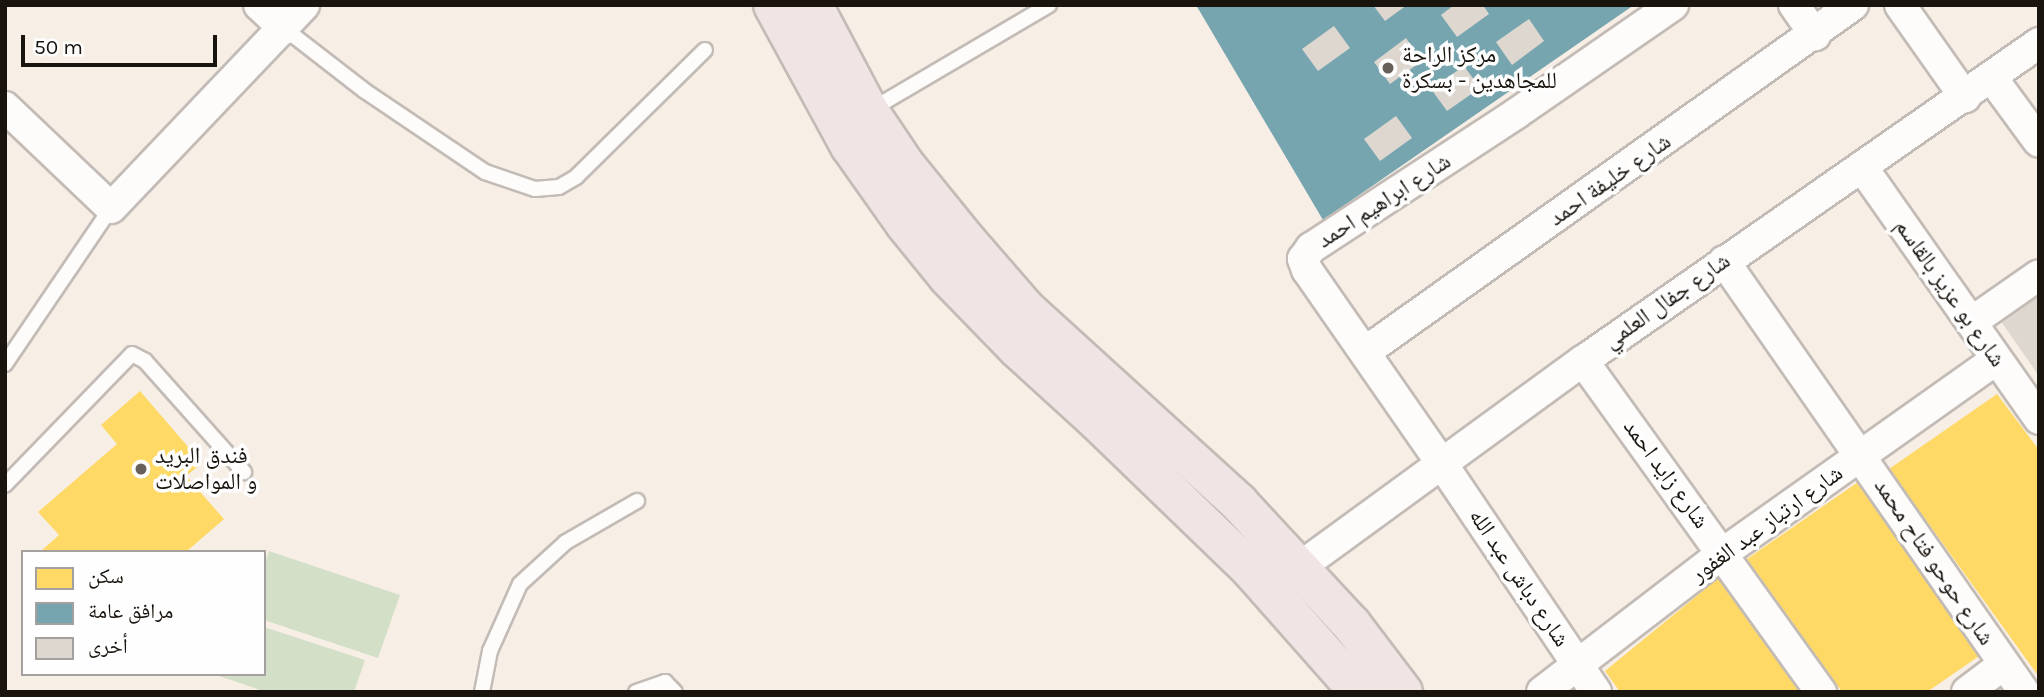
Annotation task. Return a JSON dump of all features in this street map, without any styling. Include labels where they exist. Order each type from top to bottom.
[{"type":"main road","points":[[773,5],[850,146],[905,224],[948,277],[1018,349],[1251,570],[1359,692]]},
{"type":"main road","points":[[813,5],[869,111],[932,200],[1026,309],[1174,441],[1300,567],[1352,625],[1403,692]]},
{"type":"street","points":[[259,5],[285,29]]},
{"type":"street","points":[[5,107],[111,208],[285,29],[304,5]]},
{"type":"street","name":"شارع ابراهيم احمد","points":[[1443,464],[1303,264],[1305,253],[1517,113],[1673,5]]},
{"type":"street","points":[[1794,5],[1815,34]]},
{"type":"street","name":"شارع خليفة احمد","points":[[1365,352],[1853,5]]},
{"type":"street","points":[[1900,5],[1965,97]]},
{"type":"street","name":"شارع جفال العلمي","points":[[1300,567],[1724,261],[1965,97],[2039,43]]},
{"type":"street","points":[[1992,78],[2039,142]]},
{"type":"street","name":"شارع بو عزيز بالقاسم","points":[[1862,167],[1973,321],[1996,360],[2039,419]]},
{"type":"street","name":"شارع حوحو فتاح محمد","points":[[1724,261],[2024,692]]},
{"type":"street","points":[[1973,321],[2039,275]]},
{"type":"street","name":"شارع ارتباز عبد الغفور","points":[[1542,692],[1723,553],[1996,360]]},
{"type":"street","name":"شارع زايد احمد","points":[[1583,361],[1821,692]]},
{"type":"street","name":"شارع دباش عبد الله","points":[[1443,464],[1596,692]]},
{"type":"street","points":[[1967,692],[2004,664]]},
{"type":"lane","points":[[869,111],[1049,5]]},
{"type":"lane","points":[[285,29],[365,91],[485,172],[535,189],[559,187],[576,177],[705,50]]},
{"type":"lane","points":[[5,364],[111,208]]},
{"type":"lane","points":[[5,485],[132,354],[145,360],[244,472]]},
{"type":"lane","points":[[482,692],[491,651],[520,584],[566,542],[637,500]]},
{"type":"lane","points":[[636,692],[664,682],[676,692]]},
{"type":"green space","points":[[269,551],[400,595],[378,658],[266,621],[266,560]]},
{"type":"green space","points":[[266,628],[365,660],[354,692],[266,692],[219,676],[266,676]]},
{"type":"building: سكن","name":"فندق البريد و المواصلات","points":[[140,391],[202,463],[186,476],[224,519],[188,550],[42,550],[59,535],[38,512],[117,444],[101,425]]},
{"type":"building: سكن","points":[[1997,394],[2039,450],[2039,677],[1889,469]]},
{"type":"building: سكن","points":[[1858,482],[1982,654],[1927,692],[1842,692],[1747,559]]},
{"type":"building: سكن","points":[[1721,576],[1803,692],[1620,692],[1605,671]]},
{"type":"building: مرافق عامة","name":"مركز الراحة للمجاهدين - بسكرة","points":[[1196,5],[1634,5],[1323,220]]},
{"type":"building: أخرى","points":[[1373,5],[1407,5],[1385,21]]},
{"type":"building: أخرى","points":[[1454,5],[1483,5],[1489,14],[1457,37],[1441,15]]},
{"type":"building: أخرى","points":[[1529,19],[1544,41],[1512,65],[1496,42]]},
{"type":"building: أخرى","points":[[1334,26],[1350,48],[1318,71],[1302,49]]},
{"type":"building: أخرى","points":[[1406,38],[1422,61],[1390,84],[1374,62]]},
{"type":"building: أخرى","points":[[1464,66],[1480,88],[1447,111],[1431,89]]},
{"type":"building: أخرى","points":[[1396,116],[1412,138],[1380,161],[1364,139]]},
{"type":"building: أخرى","points":[[2039,281],[2039,376],[1993,310]]},
{"type":"place","name":"مركز الراحة للمجاهدين - بسكرة","points":[[1388,68]]},
{"type":"place","name":"فندق البريد و المواصلات","points":[[141,469]]}]
